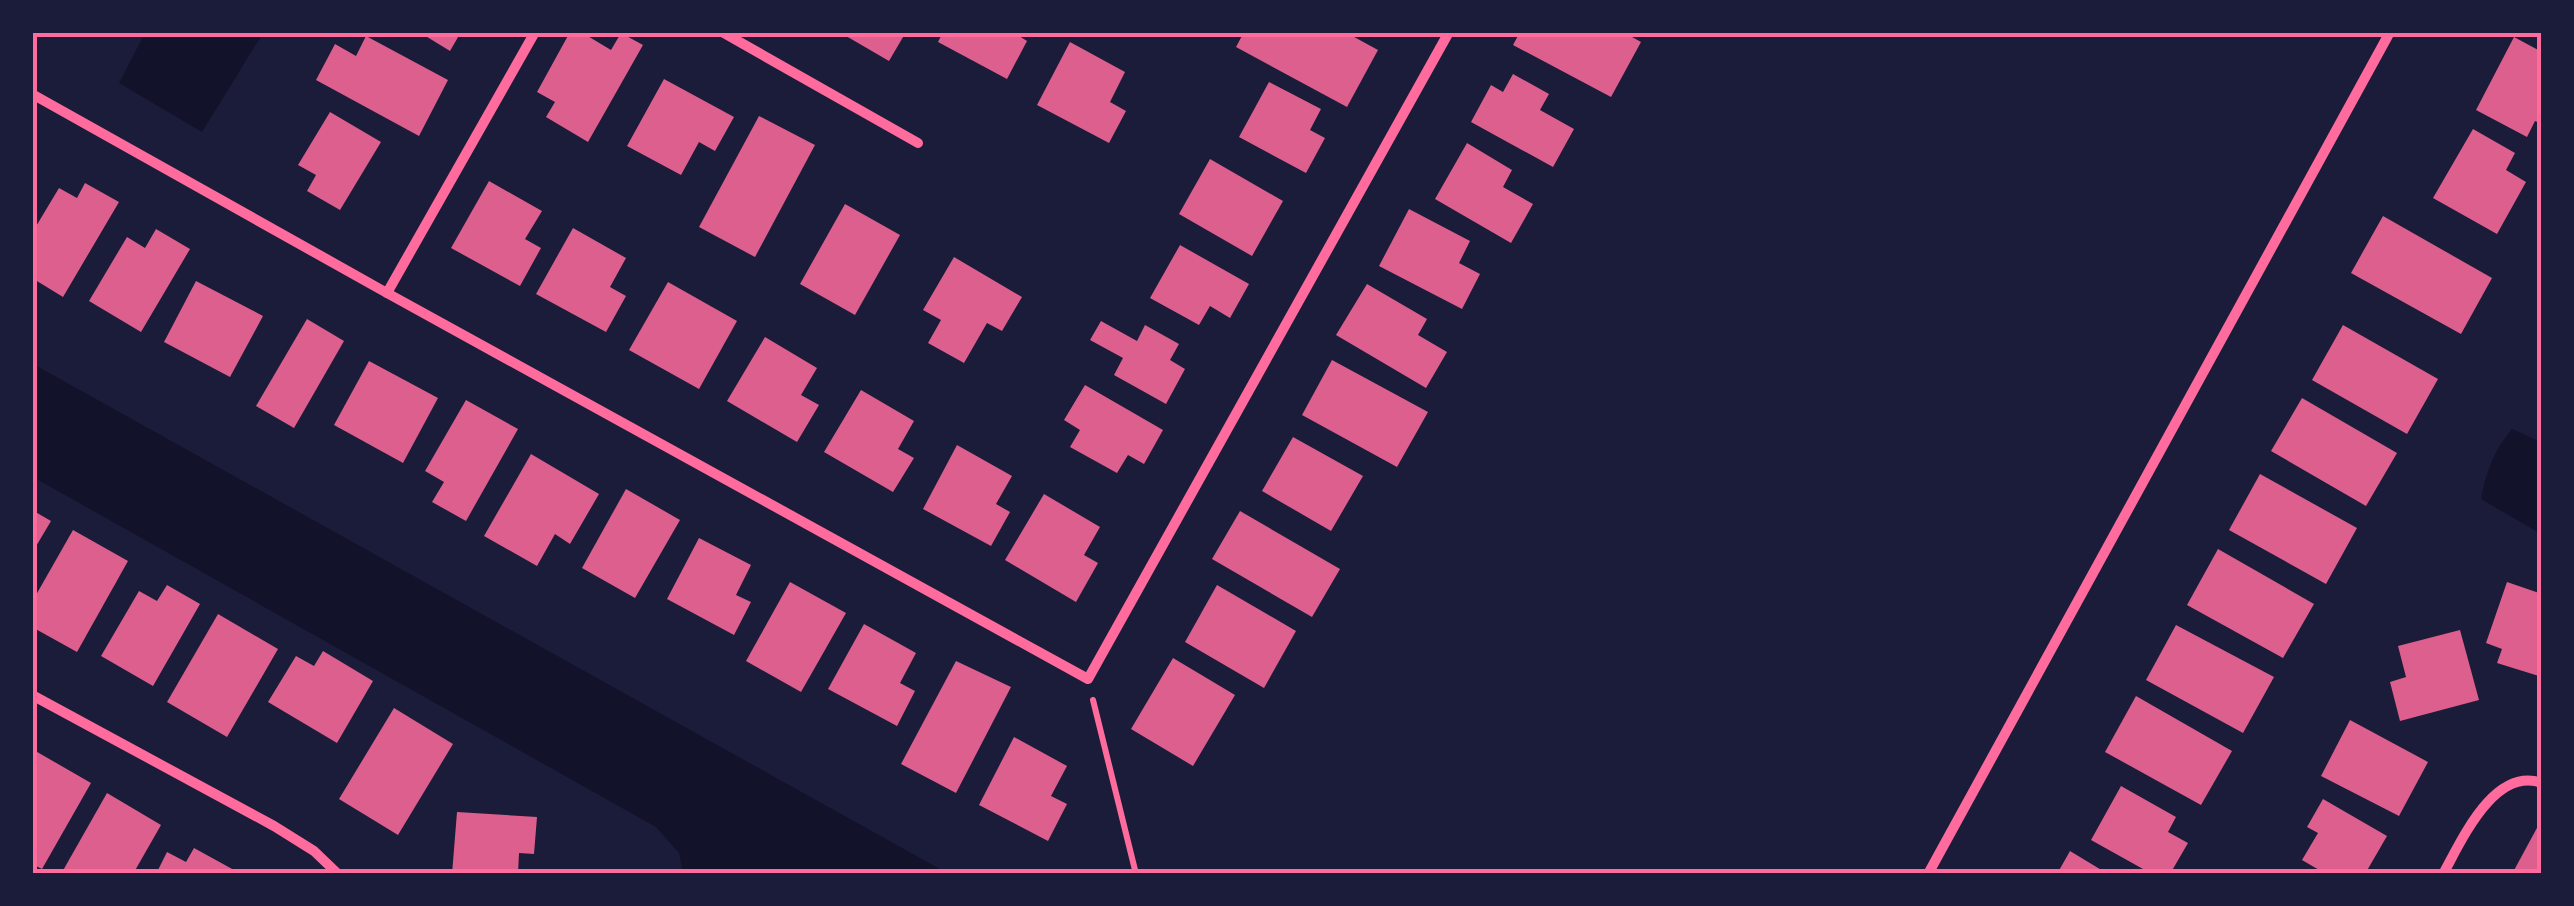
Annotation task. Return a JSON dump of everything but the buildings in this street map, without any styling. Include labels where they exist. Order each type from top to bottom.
[{"type":"street","points":[[387,293],[534,32]]},
{"type":"street","points":[[722,32],[918,143]]},
{"type":"street","points":[[32,94],[1088,679],[1450,32]]},
{"type":"street","points":[[1928,874],[2390,32]]},
{"type":"street","points":[[32,694],[274,826],[314,851],[338,874]]},
{"type":"street","points":[[2443,874],[2488,801],[2503,785],[2532,779],[2542,783]]},
{"type":"path","points":[[1088,679],[1136,874]]},
{"type":"shaded area","points":[[145,32],[263,33],[202,132],[119,83]]},
{"type":"shaded area","points":[[33,364],[947,873],[683,873],[679,853],[656,827],[33,477]]},
{"type":"shaded area","points":[[2512,429],[2541,442],[2541,534],[2481,499],[2492,462]]}]
